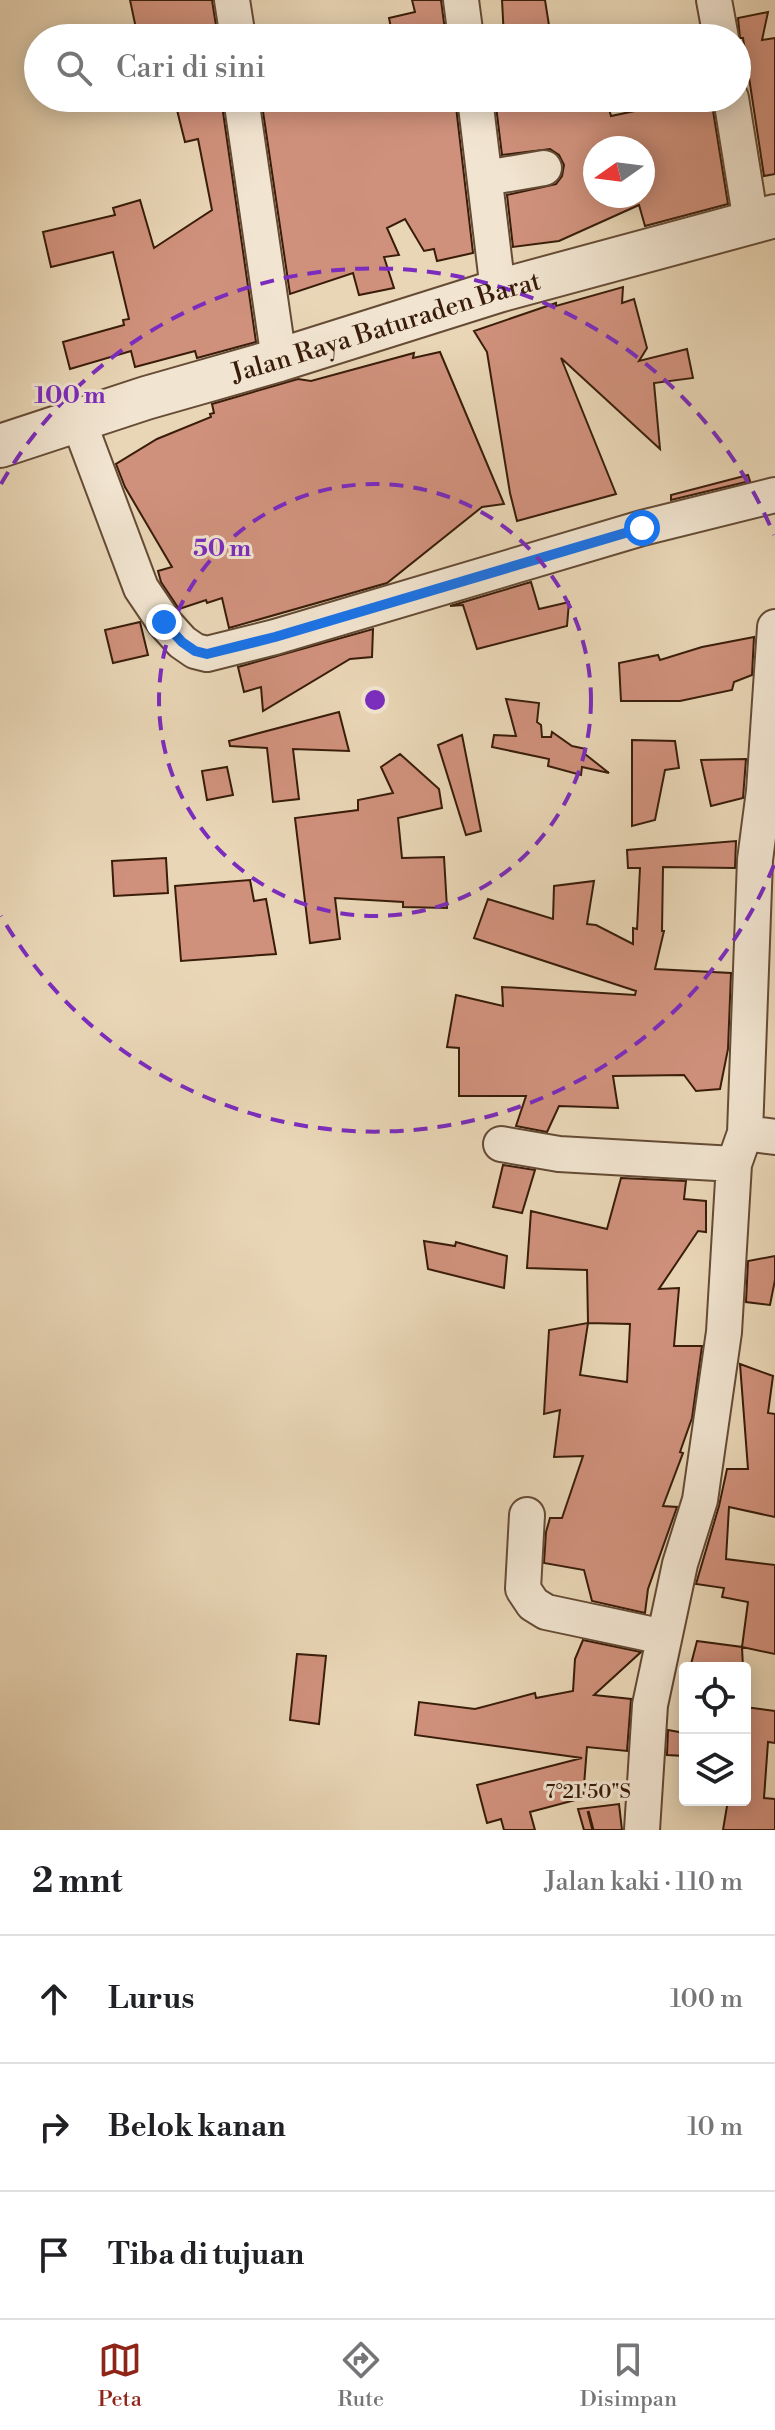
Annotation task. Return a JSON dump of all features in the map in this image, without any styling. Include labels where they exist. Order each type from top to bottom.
[{"type":"street","points":[[232,0],[236,24]]},
{"type":"street","points":[[461,0],[464,24]]},
{"type":"street","points":[[714,0],[718,24]]},
{"type":"street","points":[[243,112],[279,360]]},
{"type":"street","points":[[477,112],[498,291]]},
{"type":"street","points":[[735,112],[763,219]]},
{"type":"street","points":[[486,178],[544,168]]},
{"type":"street","name":"Jalan Raya Baturaden Barat","points":[[0,446],[498,291],[763,219]]},
{"type":"street","points":[[78,420],[141,588],[182,642],[195,651],[207,654],[275,637],[642,528],[775,495]]},
{"type":"street","points":[[642,1830],[650,1705],[680,1564],[700,1500],[751,1144],[755,860],[764,791],[775,627]]},
{"type":"street","points":[[501,1144],[559,1154],[751,1144]]},
{"type":"street","points":[[527,1515],[523,1589],[533,1604],[546,1612],[664,1637]]},
{"type":"building","points":[[130,0],[212,0],[216,24],[135,24]]},
{"type":"building","points":[[412,0],[441,0],[444,24],[390,24],[389,18],[415,12]]},
{"type":"building","points":[[502,0],[545,0],[549,24],[503,24]]},
{"type":"building","points":[[768,12],[762,40],[775,38],[775,174],[764,176],[751,91],[751,24],[739,24],[738,18]]},
{"type":"building","points":[[178,112],[223,112],[256,342],[197,358],[195,351],[135,367],[131,351],[70,369],[63,342],[124,325],[123,320],[129,319],[113,252],[51,267],[43,232],[115,215],[113,208],[140,200],[154,248],[212,210],[198,139],[185,142]]},
{"type":"building","points":[[263,112],[457,112],[473,253],[437,261],[434,249],[424,251],[405,219],[387,228],[399,255],[384,257],[394,288],[359,295],[353,273],[290,294]]},
{"type":"building","points":[[497,112],[610,112],[611,116],[630,112],[713,112],[728,204],[645,226],[640,208],[655,208],[655,136],[583,136],[583,208],[632,208],[559,241],[513,247],[507,195],[556,184],[562,176],[564,165],[559,155],[550,149],[502,155]]},
{"type":"building","points":[[623,287],[622,303],[634,299],[647,348],[639,361],[687,349],[693,378],[654,383],[660,449],[561,358],[616,494],[517,521],[487,352],[474,331],[556,303],[556,306]]},
{"type":"building","points":[[440,352],[504,504],[482,507],[387,583],[229,628],[222,598],[179,609],[161,582],[158,571],[172,567],[125,487],[116,464],[157,439],[211,417],[210,414],[214,413],[212,404],[298,379],[311,381],[414,353],[413,358]]},
{"type":"building","points":[[748,475],[750,481],[671,500],[671,495]]},
{"type":"building","points":[[531,582],[539,609],[569,602],[567,626],[477,649],[463,605],[450,606]]},
{"type":"building","points":[[140,622],[148,655],[113,663],[105,630]]},
{"type":"building","points":[[373,629],[372,657],[350,659],[263,711],[261,687],[244,692],[238,667]]},
{"type":"building","points":[[754,637],[752,675],[734,682],[732,690],[680,701],[621,701],[619,663],[658,655],[660,660],[702,647]]},
{"type":"building","points":[[506,699],[539,703],[537,722],[541,725],[542,737],[551,737],[552,732],[572,746],[586,749],[585,754],[609,773],[582,767],[581,775],[548,766],[549,759],[492,747],[494,735],[516,736]]},
{"type":"building","points":[[339,712],[349,751],[293,749],[299,799],[273,802],[267,748],[230,746],[229,741]]},
{"type":"building","points":[[462,735],[481,831],[466,835],[438,745]]},
{"type":"building","points":[[632,740],[675,741],[679,768],[665,770],[655,820],[632,826]]},
{"type":"building","points":[[400,754],[439,789],[442,808],[398,818],[402,858],[444,857],[447,908],[403,907],[403,902],[335,898],[340,939],[310,943],[295,818],[358,810],[358,800],[393,793],[381,767]]},
{"type":"building","points":[[746,759],[743,798],[711,806],[701,760]]},
{"type":"building","points":[[227,767],[233,795],[207,800],[202,771]]},
{"type":"building","points":[[736,841],[735,868],[663,867],[664,931],[655,969],[731,973],[728,1049],[720,1089],[696,1091],[684,1075],[613,1076],[618,1108],[559,1106],[547,1132],[516,1126],[526,1096],[459,1096],[459,1048],[447,1047],[456,995],[503,1006],[502,987],[635,995],[636,991],[474,938],[488,899],[553,919],[554,886],[594,881],[587,924],[596,925],[633,944],[633,928],[637,929],[640,868],[628,868],[627,850]]},
{"type":"building","points":[[166,858],[168,893],[114,896],[112,861]]},
{"type":"building","points":[[250,880],[254,901],[266,899],[276,954],[181,961],[175,886]]},
{"type":"building","points":[[503,1165],[535,1170],[522,1213],[493,1207]]},
{"type":"building","points":[[621,1178],[686,1181],[684,1199],[706,1201],[706,1232],[698,1231],[659,1289],[679,1288],[674,1346],[702,1346],[692,1418],[680,1452],[683,1453],[663,1506],[677,1507],[648,1589],[645,1613],[592,1601],[584,1570],[544,1563],[550,1518],[562,1518],[583,1456],[554,1457],[560,1410],[544,1414],[549,1330],[588,1323],[587,1270],[527,1268],[531,1211],[607,1229]],"holes":[[[588,1323],[630,1324],[627,1382],[580,1375]]]},
{"type":"building","points":[[424,1241],[455,1246],[456,1242],[507,1256],[504,1288],[428,1269]]},
{"type":"building","points":[[775,1256],[775,1280],[770,1305],[746,1302],[748,1261]]},
{"type":"building","points":[[740,1364],[773,1376],[768,1413],[775,1414],[775,1517],[729,1507],[726,1559],[775,1565],[775,1654],[742,1647],[748,1602],[722,1597],[724,1588],[696,1584],[727,1469],[748,1469]]},
{"type":"building","points":[[583,1640],[641,1652],[594,1695],[631,1699],[627,1751],[587,1747],[583,1798],[530,1812],[535,1830],[504,1830],[501,1819],[487,1823],[477,1785],[582,1758],[415,1735],[419,1702],[475,1709],[535,1693],[536,1698],[573,1691],[575,1659]]},
{"type":"building","points":[[697,1641],[742,1647],[743,1662],[692,1662]]},
{"type":"building","points":[[297,1654],[326,1656],[319,1724],[290,1720]]},
{"type":"building","points":[[751,1708],[775,1711],[775,1743],[768,1742],[764,1798],[775,1799],[775,1830],[723,1830],[727,1806],[751,1806]]},
{"type":"building","points":[[668,1730],[679,1732],[679,1756],[667,1755]]},
{"type":"building","points":[[619,1804],[622,1830],[584,1830],[578,1809]]},
{"type":"route","points":[[164,622],[182,642],[195,651],[207,654],[275,637],[642,528]]}]
